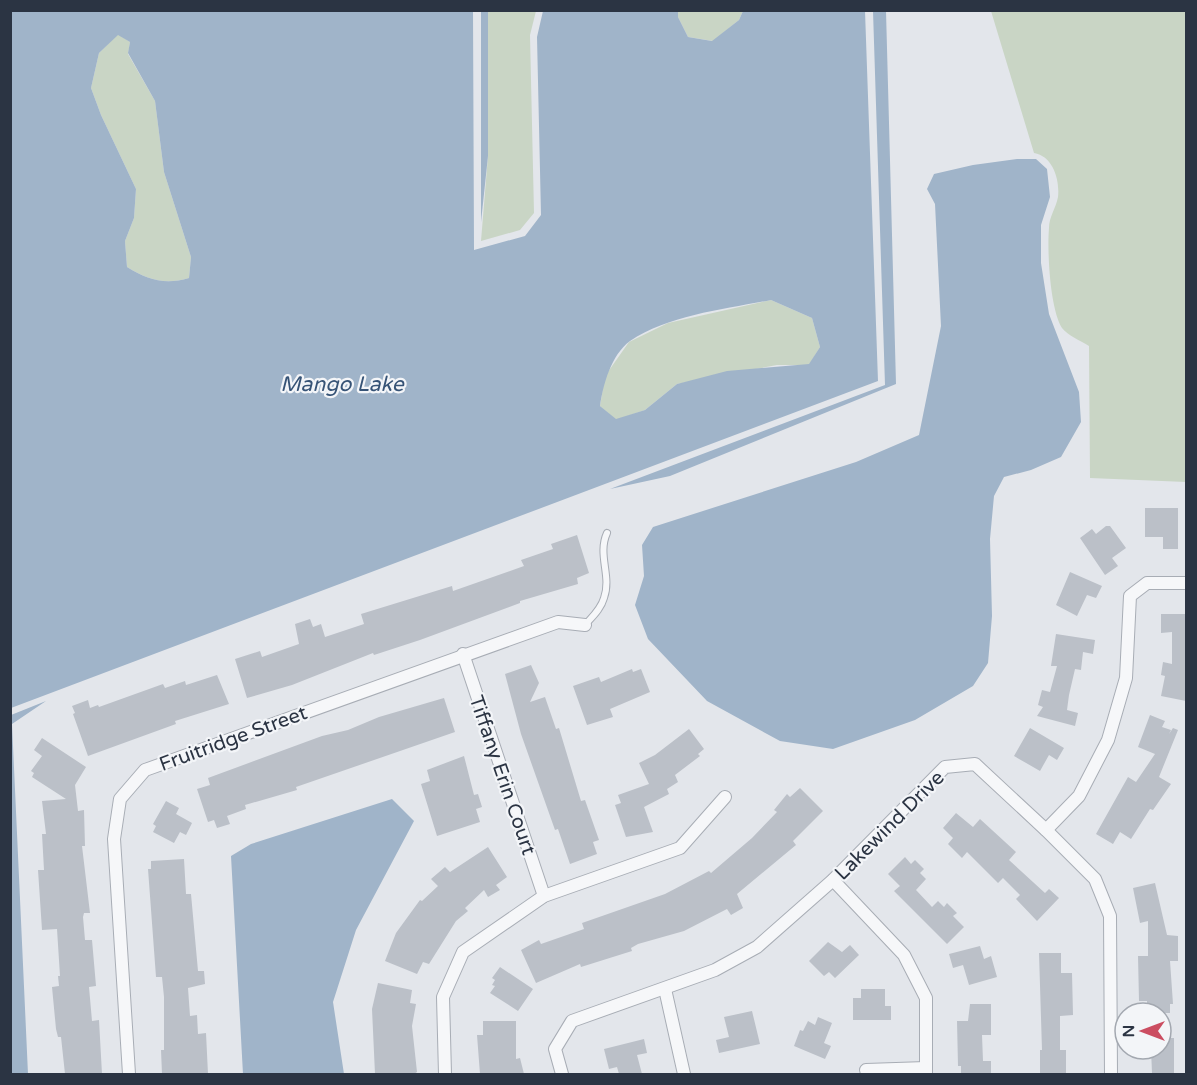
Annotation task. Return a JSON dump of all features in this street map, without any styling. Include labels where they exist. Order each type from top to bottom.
[{"type":"street","points":[[1046,830],[1079,796],[1108,740],[1126,678],[1130,596],[1148,583],[1186,582]]},
{"type":"street","name":"Fruitridge Street","points":[[129,1074],[114,839],[120,799],[145,770],[463,654],[558,622],[585,625]]},
{"type":"street","name":"Tiffany Erin Court","points":[[463,654],[544,896]]},
{"type":"street","name":"Lakewind Drive","points":[[562,1074],[555,1048],[572,1021],[715,970],[757,947],[833,880],[945,767],[975,764],[1095,879],[1110,916],[1111,1074]]},
{"type":"street","points":[[445,1074],[443,997],[463,952],[544,896],[680,848],[725,797]]},
{"type":"street","points":[[833,880],[904,955],[926,998],[926,1071],[866,1070]]},
{"type":"street","points":[[665,989],[684,1074]]},
{"type":"lane","points":[[585,625],[600,608],[607,589],[602,552],[607,533]]},
{"type":"green space","points":[[488,11],[536,11],[530,35],[534,213],[520,230],[481,241],[488,156]]},
{"type":"green space","points":[[678,11],[743,11],[739,20],[713,41],[688,37],[678,17]]},
{"type":"green space","points":[[991,11],[1186,11],[1186,482],[1090,478],[1089,346],[1062,328],[1055,308],[1050,280],[1049,228],[1058,197],[1058,183],[1054,170],[1046,159],[1034,153]]},
{"type":"green space","points":[[118,34],[130,42],[128,54],[155,101],[164,172],[191,257],[189,278],[172,281],[157,280],[127,267],[125,241],[134,218],[136,189],[101,115],[91,88],[99,53]]},
{"type":"green space","points":[[771,300],[812,318],[820,347],[809,365],[777,365],[677,384],[645,410],[616,420],[600,406],[605,376],[629,342],[668,323]]},
{"type":"water","name":"Mango Lake","points":[[11,10],[473,11],[474,250],[525,236],[541,215],[537,37],[543,11],[678,11],[678,17],[688,37],[712,41],[739,20],[743,11],[865,11],[878,381],[11,708]],"holes":[[[118,35],[130,42],[128,53],[155,101],[164,172],[191,257],[189,278],[172,281],[157,280],[127,267],[125,241],[134,218],[136,189],[101,115],[91,88],[99,53]],[[771,300],[812,318],[820,347],[809,364],[727,371],[677,384],[645,410],[616,419],[600,406],[603,389],[613,362],[630,341],[645,332],[680,319]]]},
{"type":"water","points":[[488,10],[488,156],[481,222],[481,11]]},
{"type":"water","points":[[873,11],[886,11],[896,384],[670,476],[610,489],[885,385]]},
{"type":"water","points":[[1017,159],[1036,159],[1047,169],[1050,197],[1041,225],[1041,263],[1049,314],[1079,392],[1081,422],[1061,457],[1031,470],[1004,477],[994,496],[990,539],[992,616],[988,663],[973,686],[915,720],[833,749],[780,741],[707,701],[648,639],[635,605],[644,576],[642,545],[653,527],[856,462],[919,435],[941,326],[935,204],[927,189],[934,174],[973,165]]},
{"type":"water","points":[[46,701],[12,724],[28,1074],[11,1074],[11,715]]},
{"type":"water","points":[[392,799],[414,821],[356,930],[333,1002],[344,1074],[243,1074],[231,856],[251,844]]},
{"type":"building","points":[[1145,508],[1178,508],[1178,549],[1163,549],[1163,537],[1145,537]]},
{"type":"building","points":[[1106,526],[1110,526],[1126,548],[1112,558],[1118,566],[1105,575],[1080,538],[1092,529],[1096,534]]},
{"type":"building","points":[[577,535],[589,573],[577,578],[578,584],[520,601],[520,603],[420,640],[374,655],[373,653],[292,685],[247,698],[235,659],[260,651],[262,657],[299,644],[295,624],[310,619],[313,627],[321,624],[325,637],[364,624],[361,614],[452,586],[453,591],[524,566],[521,560],[553,549],[551,544]]},
{"type":"building","points":[[1070,572],[1102,586],[1096,598],[1087,595],[1077,616],[1056,605]]},
{"type":"building","points":[[1161,614],[1186,614],[1186,701],[1161,696],[1165,676],[1161,675],[1163,662],[1172,664],[1172,632],[1161,633]]},
{"type":"building","points":[[1056,634],[1095,640],[1093,654],[1083,652],[1081,670],[1075,669],[1067,710],[1078,713],[1075,726],[1037,716],[1043,707],[1038,705],[1042,690],[1050,692],[1057,666],[1051,666]]},
{"type":"building","points":[[531,665],[539,683],[530,702],[545,697],[556,729],[559,728],[581,801],[585,800],[599,840],[593,842],[597,854],[570,864],[558,829],[555,830],[521,734],[505,674]]},
{"type":"building","points":[[632,669],[633,672],[641,669],[650,692],[610,709],[613,717],[587,725],[573,686],[599,677],[601,682]]},
{"type":"building","points":[[217,675],[229,704],[175,721],[176,724],[88,756],[72,706],[88,700],[90,708],[98,705],[99,707],[163,684],[165,688],[185,681],[186,685]]},
{"type":"building","points":[[444,698],[455,732],[296,787],[297,790],[245,805],[246,809],[227,816],[230,824],[217,828],[214,820],[208,822],[197,789],[210,785],[208,778],[322,736],[348,730],[379,717]]},
{"type":"building","points":[[1150,715],[1165,721],[1162,727],[1171,730],[1169,734],[1173,728],[1178,730],[1159,777],[1171,784],[1153,810],[1150,809],[1131,839],[1120,832],[1113,844],[1096,834],[1128,777],[1136,782],[1155,754],[1138,747]]},
{"type":"building","points":[[1030,728],[1064,748],[1057,760],[1049,755],[1040,771],[1014,756]]},
{"type":"building","points":[[689,729],[704,749],[698,754],[700,756],[675,775],[678,782],[667,789],[669,794],[644,807],[653,832],[626,837],[615,805],[621,803],[618,795],[649,784],[639,763],[655,755]]},
{"type":"building","points":[[42,738],[86,767],[75,785],[78,811],[84,810],[85,846],[82,846],[90,913],[84,913],[83,917],[85,940],[92,940],[96,986],[89,987],[92,1021],[99,1020],[102,1074],[65,1074],[61,1037],[58,1037],[56,1029],[52,987],[59,986],[58,976],[60,976],[57,929],[42,930],[38,870],[44,870],[42,834],[46,834],[42,801],[66,799],[32,777],[34,773],[31,771],[42,756],[34,750]]},
{"type":"building","points":[[464,756],[474,795],[478,794],[482,807],[476,809],[480,822],[437,836],[421,784],[430,781],[427,770]]},
{"type":"building","points":[[800,788],[823,811],[793,841],[796,845],[737,894],[743,908],[731,915],[727,909],[684,931],[638,944],[631,948],[632,951],[581,967],[580,964],[536,983],[521,950],[539,940],[541,944],[584,929],[582,923],[665,894],[709,871],[711,873],[752,838],[777,812],[774,810],[787,794],[790,797]]},
{"type":"building","points":[[166,801],[179,808],[176,814],[192,823],[186,835],[180,832],[174,843],[153,832],[156,826],[153,824]]},
{"type":"building","points":[[956,813],[973,827],[980,819],[1016,852],[1009,860],[1045,893],[1049,889],[1059,898],[1037,921],[1016,899],[1020,895],[1003,878],[998,883],[967,852],[962,858],[948,844],[953,838],[943,828]]},
{"type":"building","points":[[488,847],[507,877],[496,885],[500,890],[488,897],[484,890],[465,908],[468,911],[456,921],[429,964],[423,962],[417,974],[385,961],[396,933],[420,900],[422,901],[438,886],[431,879],[445,867],[450,872]]},
{"type":"building","points":[[905,857],[911,864],[915,860],[924,869],[920,873],[926,879],[916,890],[932,907],[938,901],[944,907],[947,903],[957,913],[953,916],[964,927],[947,944],[894,891],[900,886],[888,874]]},
{"type":"building","points":[[184,859],[186,894],[191,894],[198,971],[204,971],[205,984],[188,988],[190,1016],[197,1015],[198,1034],[206,1033],[208,1074],[162,1074],[164,997],[162,977],[156,977],[148,869],[151,869],[151,861]]},
{"type":"building","points":[[1155,883],[1167,935],[1178,936],[1178,961],[1170,961],[1173,1001],[1139,1001],[1138,956],[1148,956],[1148,921],[1140,923],[1133,888]]},
{"type":"building","points":[[828,942],[842,952],[850,945],[859,955],[835,978],[829,972],[824,976],[809,961]]},
{"type":"building","points":[[980,946],[984,959],[991,956],[997,977],[969,985],[963,965],[953,968],[949,954]]},
{"type":"building","points":[[1039,953],[1061,953],[1061,973],[1072,973],[1073,1015],[1060,1016],[1060,1050],[1066,1050],[1066,1074],[1040,1074],[1040,1050],[1042,1050]]},
{"type":"building","points":[[500,967],[533,989],[518,1011],[490,993],[495,986],[492,985],[495,980],[492,978]]},
{"type":"building","points":[[378,983],[412,990],[410,1003],[416,1004],[412,1026],[417,1072],[414,1074],[375,1074],[372,1009]]},
{"type":"building","points":[[861,989],[885,989],[885,1006],[891,1006],[891,1020],[853,1020],[853,998],[861,998]]},
{"type":"building","points":[[970,1004],[991,1004],[991,1035],[982,1035],[983,1061],[991,1061],[991,1074],[961,1074],[961,1066],[958,1066],[957,1021],[968,1021]]},
{"type":"building","points":[[752,1011],[760,1044],[719,1053],[716,1040],[729,1037],[724,1017]]},
{"type":"building","points":[[818,1017],[832,1023],[824,1043],[831,1046],[825,1059],[794,1046],[800,1030],[803,1031],[808,1021],[815,1025]]},
{"type":"building","points":[[483,1021],[516,1021],[516,1059],[520,1058],[524,1074],[480,1074],[477,1035],[483,1035]]},
{"type":"building","points":[[1174,1038],[1174,1073],[1152,1073],[1152,1061],[1173,1061]]},
{"type":"building","points":[[644,1039],[647,1053],[637,1055],[642,1074],[619,1074],[617,1067],[609,1069],[604,1049]]}]
